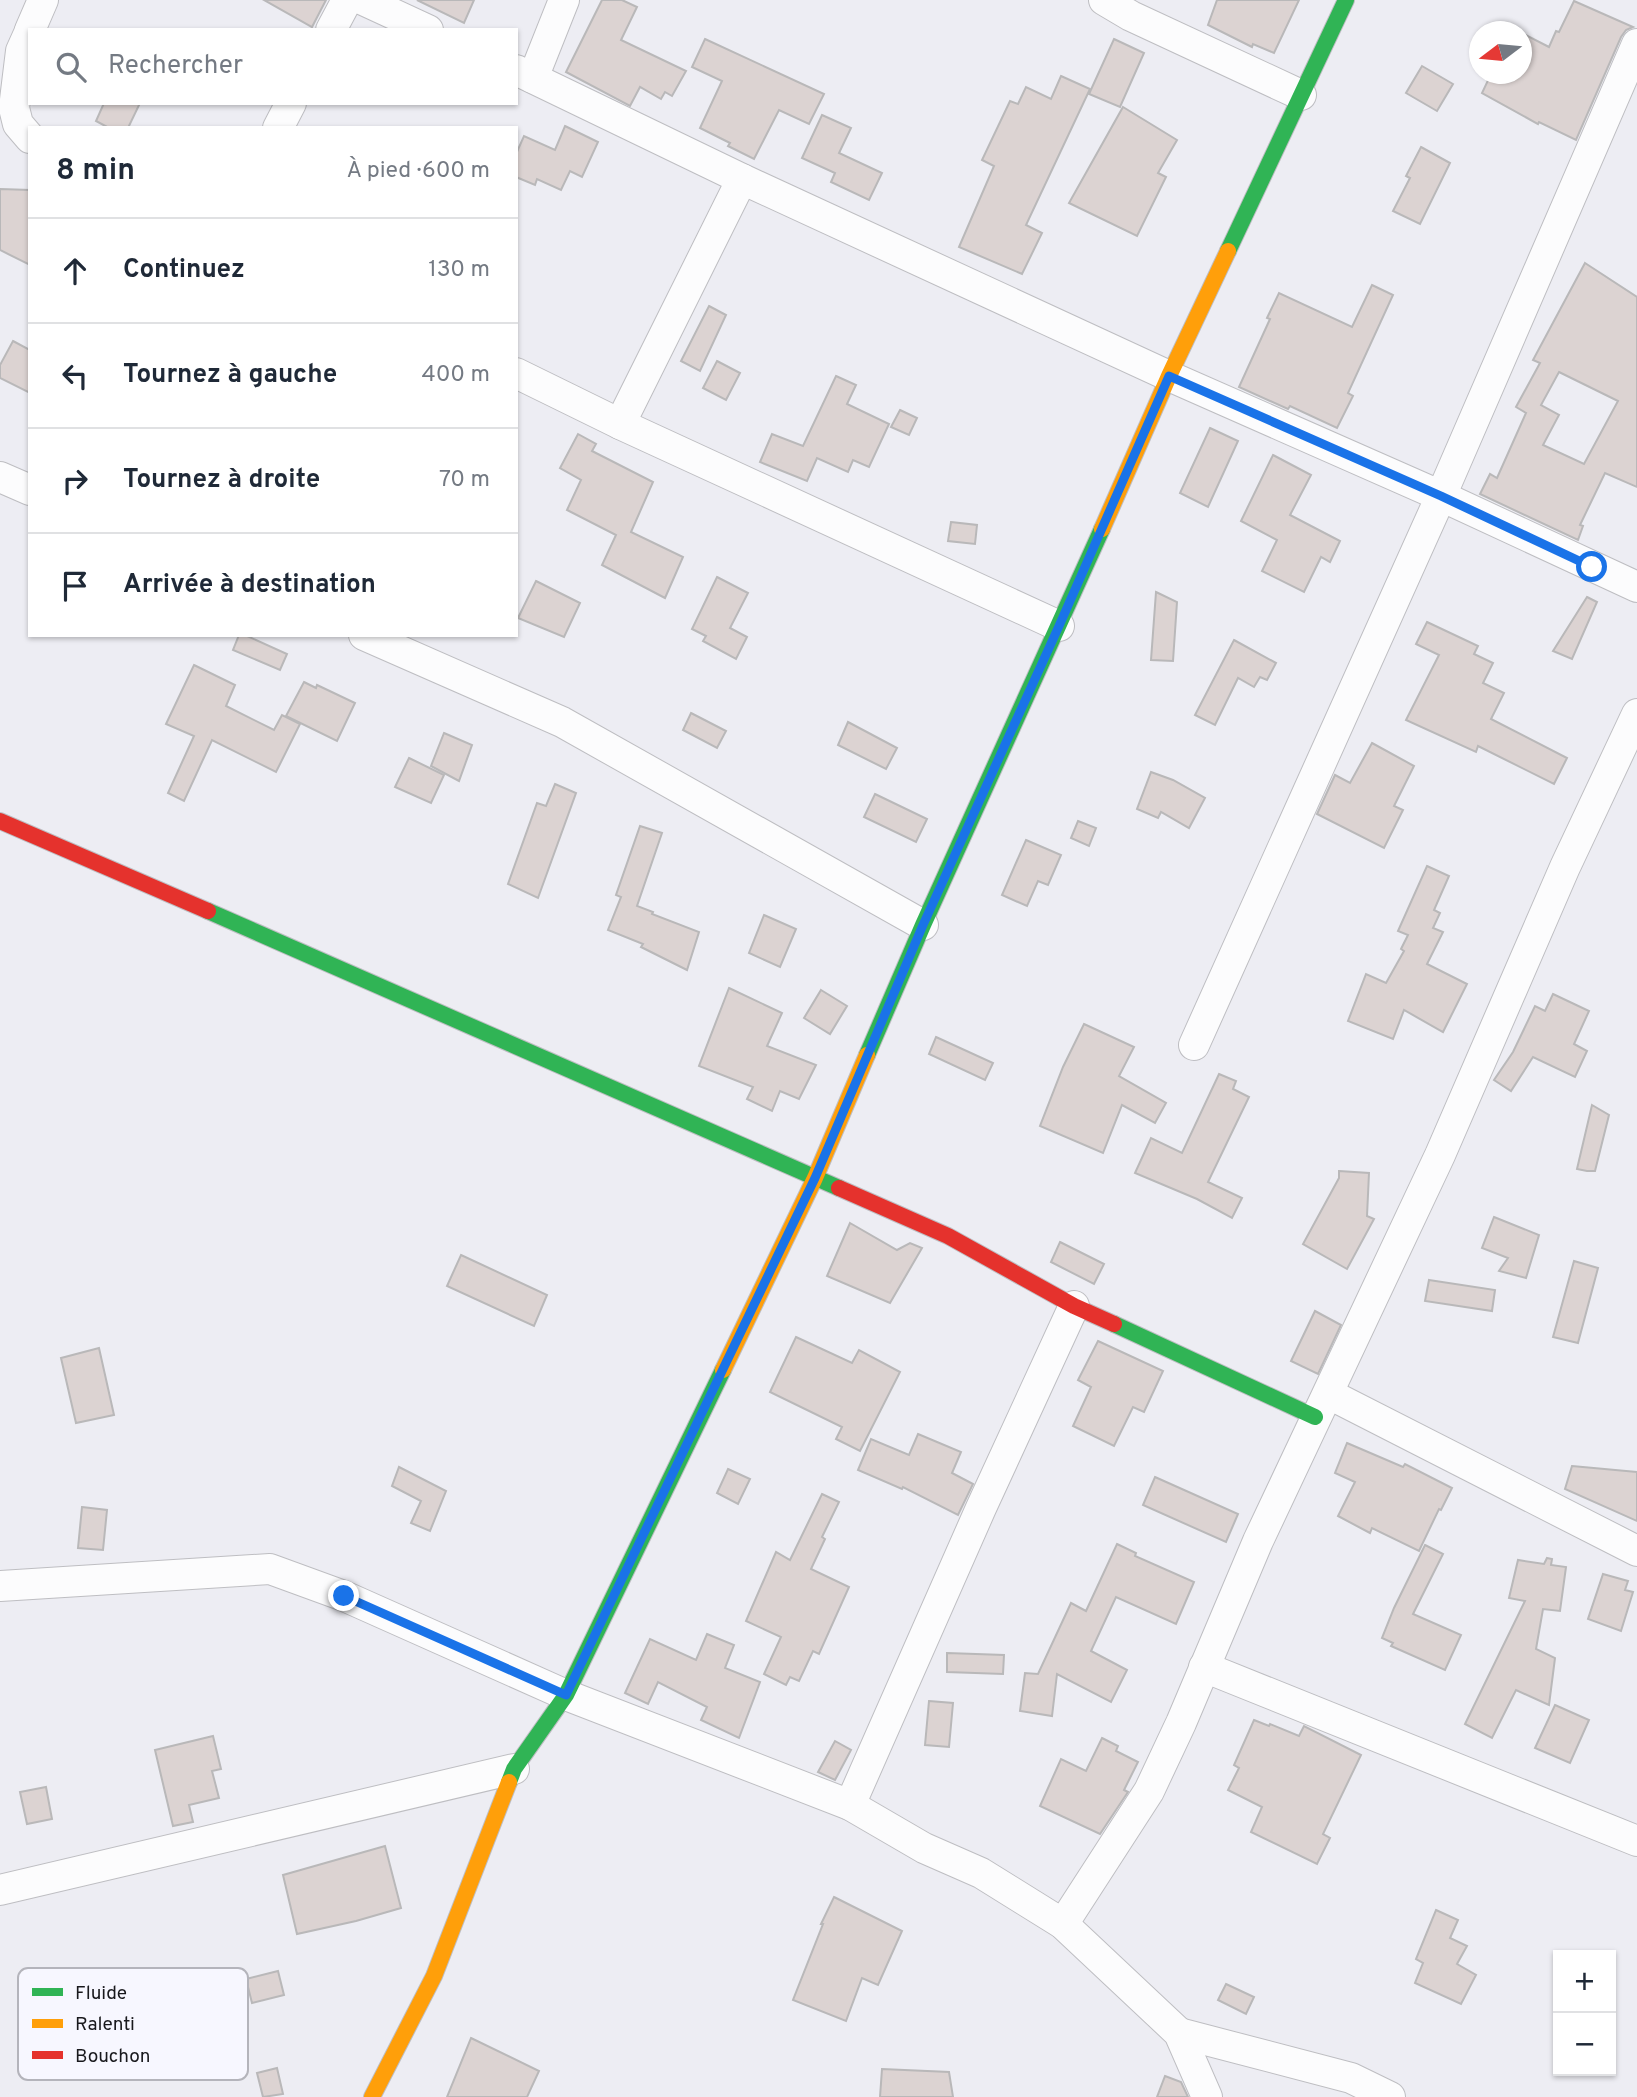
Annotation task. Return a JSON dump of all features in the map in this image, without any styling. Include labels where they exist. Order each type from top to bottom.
[{"type":"street","points":[[31,28],[43,0]]},
{"type":"street","points":[[332,28],[347,0]]},
{"type":"street","points":[[363,0],[424,28]]},
{"type":"street","points":[[565,0],[525,74],[742,179],[1169,376],[1441,496],[1637,587]]},
{"type":"street","points":[[1104,0],[1131,16],[1301,95]]},
{"type":"street","points":[[372,2097],[434,1976],[514,1769],[566,1695],[815,1178],[923,925],[1169,376],[1346,0]]},
{"type":"street","points":[[28,35],[21,51],[14,108],[18,124],[28,136]]},
{"type":"street","points":[[1194,1045],[1441,496],[1637,44]]},
{"type":"street","points":[[279,126],[290,105]]},
{"type":"street","points":[[620,424],[742,179]]},
{"type":"street","points":[[518,374],[620,424],[1059,626]]},
{"type":"street","points":[[0,477],[28,489]]},
{"type":"street","points":[[369,637],[562,722],[923,925]]},
{"type":"street","points":[[1063,1924],[1149,1791],[1181,1723],[1258,1541],[1440,1155],[1565,867],[1637,714]]},
{"type":"street","points":[[0,821],[948,1236],[1074,1306],[1322,1406],[1637,1551]]},
{"type":"street","points":[[850,1805],[981,1508],[1074,1306]]},
{"type":"street","points":[[0,1586],[270,1569],[344,1596],[566,1695],[850,1805],[924,1848],[981,1873],[1063,1924],[1179,2033],[1208,2097]]},
{"type":"street","points":[[1204,1667],[1637,1841]]},
{"type":"street","points":[[0,1890],[514,1769]]},
{"type":"street","points":[[1179,2033],[1351,2078],[1390,2097]]},
{"type":"building","points":[[264,0],[326,0],[312,27]]},
{"type":"building","points":[[417,0],[474,0],[464,23]]},
{"type":"building","points":[[602,0],[622,0],[637,7],[621,40],[686,71],[672,96],[665,92],[661,99],[640,87],[630,106],[566,72]]},
{"type":"building","points":[[1217,0],[1299,0],[1274,53],[1253,44],[1252,47],[1208,25]]},
{"type":"building","points":[[1574,1],[1633,27],[1626,30],[1621,37],[1576,140],[1539,122],[1538,124],[1482,93],[1486,84],[1532,84],[1532,38],[1549,47],[1556,31],[1559,32]]},
{"type":"building","points":[[705,39],[824,94],[809,124],[779,110],[754,159],[700,128],[722,81],[692,67]]},
{"type":"building","points":[[1114,39],[1144,53],[1120,107],[1089,94]]},
{"type":"building","points":[[1422,66],[1453,84],[1437,111],[1406,93]]},
{"type":"building","points":[[1061,76],[1090,89],[1026,225],[1042,233],[1022,274],[959,247],[994,166],[982,160],[1010,101],[1018,104],[1026,87],[1051,99]]},
{"type":"building","points":[[103,105],[139,105],[129,126],[105,126],[96,121]]},
{"type":"building","points":[[1123,107],[1177,140],[1158,173],[1166,177],[1137,236],[1069,203]]},
{"type":"building","points":[[822,115],[851,128],[839,153],[882,173],[869,200],[831,182],[835,173],[802,158]]},
{"type":"building","points":[[565,126],[598,142],[582,177],[570,171],[561,190],[537,179],[535,185],[518,178],[518,150],[524,136],[555,150]]},
{"type":"building","points":[[1421,147],[1450,163],[1420,224],[1393,211],[1410,178],[1406,176]]},
{"type":"building","points":[[0,189],[28,190],[28,264],[0,250]]},
{"type":"building","points":[[1585,263],[1637,297],[1637,487],[1605,473],[1580,525],[1583,526],[1578,540],[1480,494],[1490,474],[1497,478],[1526,413],[1516,407],[1540,363],[1533,360]],"holes":[[[1559,372],[1618,401],[1584,464],[1543,445],[1559,415],[1541,405]]]},
{"type":"building","points":[[1372,285],[1393,295],[1348,393],[1353,396],[1337,428],[1290,406],[1288,409],[1239,387],[1279,293],[1352,327]]},
{"type":"building","points":[[709,306],[726,315],[700,371],[681,361]]},
{"type":"building","points":[[13,341],[28,349],[28,392],[0,378],[0,365]]},
{"type":"building","points":[[717,361],[740,373],[726,400],[703,388]]},
{"type":"building","points":[[836,376],[856,385],[847,404],[889,424],[869,467],[853,460],[848,472],[817,458],[807,481],[760,462],[772,434],[803,446]]},
{"type":"building","points":[[900,410],[917,418],[909,435],[891,427]]},
{"type":"building","points":[[1210,428],[1238,441],[1208,507],[1180,493]]},
{"type":"building","points":[[578,434],[596,444],[592,451],[653,482],[631,532],[683,557],[665,598],[602,565],[616,535],[567,510],[581,480],[560,468]]},
{"type":"building","points":[[1273,455],[1311,475],[1290,515],[1340,541],[1330,562],[1321,557],[1304,592],[1262,571],[1277,540],[1241,521]]},
{"type":"building","points":[[951,522],[977,525],[975,544],[948,541]]},
{"type":"building","points":[[717,577],[748,593],[730,628],[747,637],[736,659],[703,641],[706,636],[692,629]]},
{"type":"building","points":[[536,581],[580,603],[564,637],[518,618]]},
{"type":"building","points":[[1156,592],[1177,602],[1173,661],[1151,660]]},
{"type":"building","points":[[1587,597],[1597,602],[1572,659],[1553,651]]},
{"type":"building","points":[[1427,622],[1478,646],[1474,654],[1493,663],[1483,683],[1504,693],[1491,719],[1567,758],[1554,784],[1478,746],[1476,752],[1406,720],[1439,655],[1416,644]]},
{"type":"building","points":[[238,637],[249,637],[287,654],[280,670],[233,650]]},
{"type":"building","points":[[1234,640],[1276,663],[1267,680],[1260,677],[1254,687],[1238,678],[1215,725],[1195,715]]},
{"type":"building","points":[[194,665],[235,685],[226,706],[274,730],[282,715],[300,724],[276,772],[212,740],[184,801],[168,793],[194,736],[166,724]]},
{"type":"building","points":[[304,682],[316,688],[317,685],[355,703],[337,741],[286,716]]},
{"type":"building","points":[[691,713],[726,731],[717,748],[683,730]]},
{"type":"building","points":[[848,722],[897,748],[886,769],[838,745]]},
{"type":"building","points":[[444,733],[472,745],[459,781],[431,766]]},
{"type":"building","points":[[1372,743],[1414,766],[1394,806],[1403,810],[1384,848],[1317,814],[1335,775],[1350,783]]},
{"type":"building","points":[[409,758],[444,775],[431,803],[395,787]]},
{"type":"building","points":[[1151,772],[1173,780],[1205,798],[1189,828],[1161,812],[1158,818],[1137,809]]},
{"type":"building","points":[[555,784],[576,793],[538,898],[508,884],[537,803],[546,806]]},
{"type":"building","points":[[875,794],[927,819],[916,842],[864,817]]},
{"type":"building","points":[[1078,821],[1096,828],[1089,846],[1071,838]]},
{"type":"building","points":[[640,826],[662,833],[637,906],[699,932],[687,970],[641,947],[643,944],[608,930],[621,897],[616,895]]},
{"type":"building","points":[[1026,840],[1061,855],[1048,885],[1038,881],[1027,906],[1002,895]]},
{"type":"building","points":[[1427,866],[1449,876],[1434,910],[1440,913],[1433,928],[1443,932],[1427,964],[1467,984],[1443,1032],[1404,1010],[1393,1039],[1348,1021],[1366,974],[1386,983],[1404,951],[1401,949],[1408,935],[1398,931]]},
{"type":"building","points":[[764,915],[796,929],[780,967],[749,953]]},
{"type":"building","points":[[729,988],[782,1013],[767,1046],[816,1065],[799,1099],[780,1091],[772,1111],[747,1099],[753,1087],[699,1066]]},
{"type":"building","points":[[821,990],[847,1006],[830,1034],[804,1018]]},
{"type":"building","points":[[1553,994],[1589,1011],[1574,1044],[1587,1051],[1575,1077],[1533,1057],[1511,1091],[1494,1080],[1513,1052],[1535,1006],[1545,1011]]},
{"type":"building","points":[[1084,1024],[1134,1047],[1119,1076],[1166,1103],[1155,1123],[1122,1105],[1103,1153],[1040,1126],[1063,1067]]},
{"type":"building","points":[[936,1037],[993,1063],[985,1080],[929,1054]]},
{"type":"building","points":[[1219,1074],[1236,1081],[1233,1089],[1249,1097],[1208,1182],[1242,1198],[1232,1218],[1197,1199],[1135,1173],[1151,1138],[1182,1153]]},
{"type":"building","points":[[1592,1105],[1609,1115],[1595,1171],[1587,1171],[1577,1169]]},
{"type":"building","points":[[1339,1171],[1369,1173],[1367,1216],[1374,1219],[1347,1269],[1303,1244],[1339,1178]]},
{"type":"building","points":[[1494,1217],[1539,1235],[1526,1278],[1499,1271],[1508,1258],[1482,1248]]},
{"type":"building","points":[[850,1223],[897,1250],[910,1243],[922,1248],[890,1303],[827,1276]]},
{"type":"building","points":[[1060,1242],[1104,1264],[1094,1284],[1051,1262]]},
{"type":"building","points":[[461,1255],[547,1295],[534,1326],[447,1286]]},
{"type":"building","points":[[1574,1261],[1598,1268],[1578,1343],[1553,1337]]},
{"type":"building","points":[[1429,1280],[1495,1290],[1492,1311],[1425,1301]]},
{"type":"building","points":[[1315,1311],[1341,1325],[1318,1374],[1291,1361]]},
{"type":"building","points":[[796,1337],[852,1363],[859,1350],[900,1372],[860,1451],[836,1439],[842,1427],[770,1392]]},
{"type":"building","points":[[1098,1341],[1163,1371],[1144,1412],[1133,1407],[1114,1446],[1073,1426],[1091,1387],[1078,1380]]},
{"type":"building","points":[[99,1348],[114,1415],[76,1423],[61,1358]]},
{"type":"building","points":[[918,1434],[961,1452],[952,1473],[973,1484],[958,1515],[903,1487],[902,1489],[858,1470],[871,1439],[909,1455]]},
{"type":"building","points":[[1347,1443],[1403,1467],[1405,1464],[1452,1488],[1419,1551],[1372,1528],[1370,1533],[1338,1516],[1355,1482],[1335,1473]]},
{"type":"building","points":[[1572,1466],[1637,1472],[1637,1521],[1565,1489]]},
{"type":"building","points":[[399,1467],[446,1491],[430,1531],[411,1523],[421,1501],[392,1486]]},
{"type":"building","points":[[728,1469],[750,1479],[738,1504],[717,1493]]},
{"type":"building","points":[[1155,1477],[1238,1514],[1226,1542],[1143,1505]]},
{"type":"building","points":[[822,1494],[839,1502],[822,1537],[825,1539],[811,1569],[849,1587],[819,1654],[813,1651],[799,1681],[790,1677],[786,1685],[764,1674],[781,1637],[746,1621],[776,1552],[790,1560]]},
{"type":"building","points":[[82,1507],[107,1510],[103,1550],[78,1548]]},
{"type":"building","points":[[1117,1544],[1136,1553],[1135,1556],[1194,1582],[1176,1624],[1116,1597],[1091,1651],[1127,1670],[1111,1702],[1057,1674],[1052,1716],[1020,1711],[1025,1673],[1038,1674],[1071,1603],[1086,1611]]},
{"type":"building","points":[[1425,1545],[1443,1554],[1413,1614],[1461,1635],[1445,1670],[1391,1646],[1393,1643],[1382,1638]]},
{"type":"building","points":[[1547,1558],[1552,1559],[1551,1565],[1566,1567],[1560,1611],[1543,1609],[1536,1649],[1555,1658],[1549,1705],[1516,1690],[1492,1738],[1465,1724],[1525,1601],[1509,1598],[1518,1560],[1544,1564]]},
{"type":"building","points":[[1603,1574],[1628,1581],[1625,1590],[1633,1592],[1621,1631],[1588,1619]]},
{"type":"building","points":[[707,1634],[734,1645],[725,1668],[760,1682],[739,1738],[701,1720],[707,1707],[658,1682],[648,1704],[625,1693],[650,1639],[696,1660]]},
{"type":"building","points":[[947,1653],[1004,1655],[1003,1674],[947,1672]]},
{"type":"building","points":[[929,1701],[953,1703],[949,1747],[925,1745]]},
{"type":"building","points":[[1555,1705],[1589,1720],[1570,1763],[1535,1748]]},
{"type":"building","points":[[1254,1720],[1299,1736],[1304,1726],[1361,1755],[1323,1834],[1330,1838],[1317,1864],[1251,1832],[1262,1807],[1228,1790],[1239,1768],[1234,1765]]},
{"type":"building","points":[[213,1736],[221,1769],[212,1771],[219,1798],[189,1805],[193,1822],[173,1826],[155,1750]]},
{"type":"building","points":[[1102,1738],[1118,1746],[1116,1751],[1138,1762],[1124,1790],[1128,1792],[1100,1834],[1040,1806],[1061,1759],[1086,1771]]},
{"type":"building","points":[[835,1741],[851,1750],[835,1780],[818,1772]]},
{"type":"building","points":[[46,1787],[52,1819],[27,1824],[20,1792]]},
{"type":"building","points":[[385,1846],[401,1908],[297,1934],[283,1875]]},
{"type":"building","points":[[834,1897],[902,1931],[878,1985],[862,1978],[846,2021],[793,2000]]},
{"type":"building","points":[[1436,1910],[1458,1920],[1450,1938],[1467,1946],[1457,1964],[1476,1975],[1461,2004],[1415,1983],[1423,1963],[1416,1959]]},
{"type":"building","points":[[278,1971],[284,1995],[252,2003],[248,1978]]},
{"type":"building","points":[[1226,1984],[1254,1997],[1246,2014],[1218,2000]]},
{"type":"building","points":[[471,2038],[539,2071],[527,2097],[447,2097]]},
{"type":"building","points":[[277,2068],[283,2094],[263,2097],[257,2073]]},
{"type":"building","points":[[882,2069],[949,2072],[953,2097],[880,2097]]},
{"type":"building","points":[[1165,2076],[1181,2082],[1188,2097],[1157,2097]]},
{"type":"traffic: fast","points":[[1228,251],[1346,0]]},
{"type":"traffic: fast","points":[[867,1055],[1102,529]]},
{"type":"traffic: fast","points":[[208,911],[839,1188]]},
{"type":"traffic: fast","points":[[1114,1324],[1315,1417]]},
{"type":"traffic: fast","points":[[509,1782],[514,1769],[566,1695],[723,1370]]},
{"type":"traffic: slow","points":[[1102,529],[1169,376],[1228,251]]},
{"type":"traffic: slow","points":[[723,1370],[815,1178],[867,1055]]},
{"type":"traffic: slow","points":[[372,2097],[434,1976],[509,1782]]},
{"type":"traffic: jam","points":[[0,821],[208,911]]},
{"type":"traffic: jam","points":[[839,1188],[948,1236],[1074,1306],[1114,1324]]},
{"type":"route","points":[[344,1596],[566,1695],[815,1178],[923,925],[1169,376],[1441,496],[1592,567]]}]
